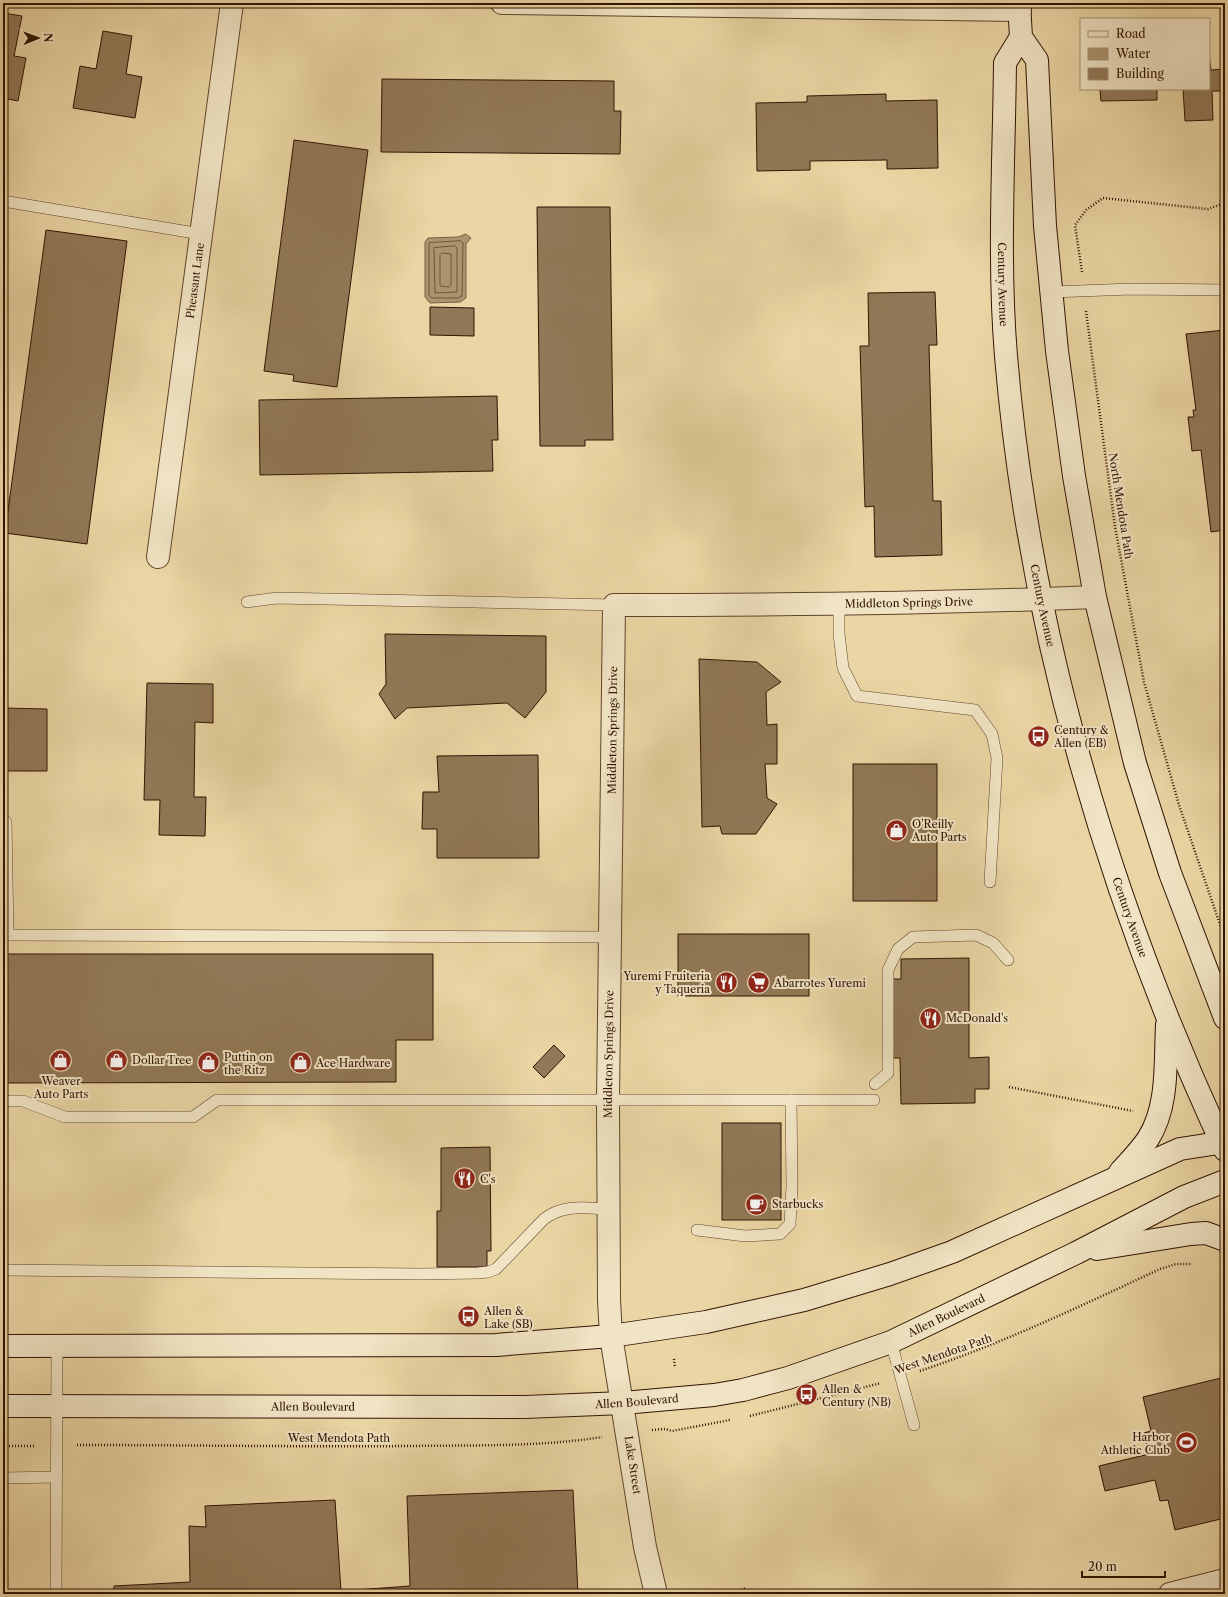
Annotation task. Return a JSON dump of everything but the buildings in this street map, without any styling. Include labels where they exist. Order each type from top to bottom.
[{"type":"main road","name":"Pheasant Lane","points":[[158,557],[232,3]]},
{"type":"main road","points":[[502,3],[1019,6],[1021,37],[1037,60],[1046,226],[1057,351],[1074,476],[1095,597],[1135,763],[1170,873],[1225,1018]]},
{"type":"main road","name":"Century Avenue","points":[[1021,37],[1005,63],[1002,261],[1006,354],[1014,437],[1041,599],[1074,737],[1098,822],[1132,926],[1167,1018],[1202,1102],[1224,1144]]},
{"type":"main road","name":"Middleton Springs Drive","points":[[612,1336],[609,1300],[608,1100],[614,605],[839,604],[1095,597]]},
{"type":"main road","points":[[1112,1180],[1149,1138],[1162,1106],[1165,1080],[1167,1018]]},
{"type":"main road","points":[[3,1346],[496,1345],[612,1336],[706,1322],[804,1300],[848,1288],[952,1252],[1112,1180],[1146,1163],[1180,1149],[1224,1144]]},
{"type":"main road","name":"Allen Boulevard","points":[[3,1406],[525,1407],[623,1402],[743,1390],[788,1378],[891,1342],[1076,1252],[1184,1197],[1225,1180]]},
{"type":"main road","points":[[1076,1252],[1191,1234],[1206,1233],[1225,1240]]},
{"type":"main road","name":"Lake Street","points":[[612,1336],[645,1547],[656,1594]]},
{"type":"main road","points":[[1170,1594],[1225,1580]]},
{"type":"lane","points":[[3,201],[201,234]]},
{"type":"lane","points":[[1052,292],[1132,289],[1225,290]]},
{"type":"lane","points":[[247,602],[277,598],[614,605]]},
{"type":"lane","points":[[839,604],[839,634],[843,668],[857,696],[974,710],[992,734],[997,758],[990,882]]},
{"type":"lane","points":[[3,822],[6,822],[6,935],[611,936]]},
{"type":"lane","points":[[875,1084],[888,1073],[888,970],[898,950],[913,937],[976,935],[993,943],[1008,960]]},
{"type":"lane","points":[[3,1101],[23,1101],[65,1117],[193,1117],[217,1100],[874,1100]]},
{"type":"lane","points":[[697,1230],[746,1236],[780,1234],[790,1224],[792,1186],[791,1100]]},
{"type":"lane","points":[[3,1270],[421,1274],[488,1272],[501,1265],[552,1213],[567,1208],[608,1209]]},
{"type":"lane","points":[[891,1342],[914,1424]]},
{"type":"lane","points":[[56,1594],[57,1346]]},
{"type":"lane","points":[[3,1478],[56,1477]]},
{"type":"path","name":"North Mendota Path","points":[[1225,203],[1208,209],[1103,198],[1086,210],[1075,225],[1114,520],[1144,682],[1179,805],[1225,939]]},
{"type":"path","points":[[1009,1087],[1133,1111]]},
{"type":"path","name":"West Mendota Path","points":[[747,1417],[819,1400],[902,1377],[971,1354],[1042,1324],[1160,1269],[1176,1264],[1192,1264]]},
{"type":"path","points":[[674,1359],[675,1368]]},
{"type":"path","points":[[665,1428],[672,1431],[732,1420]]},
{"type":"path","name":"West Mendota Path","points":[[85,1445],[305,1447],[531,1445],[593,1439]]},
{"type":"path","points":[[3,1446],[34,1446]]},
{"type":"path","points":[[727,1594],[748,1588]]},
{"type":"water","points":[[466,234],[471,238],[466,244],[466,298],[460,302],[430,303],[425,297],[425,242],[428,238],[458,237]]},
{"type":"place","name":"Century & Allen (EB)","points":[[1038,736]]},
{"type":"place","name":"O'Reilly Auto Parts","points":[[896,830]]},
{"type":"place","name":"Yuremi Fruiteria y Taqueria","points":[[726,982]]},
{"type":"place","name":"Abarrotes Yuremi","points":[[758,983]]},
{"type":"place","name":"McDonald's","points":[[930,1018]]},
{"type":"place","name":"Dollar Tree","points":[[117,1060]]},
{"type":"place","name":"Weaver Auto Parts","points":[[61,1061]]},
{"type":"place","name":"Puttin on the Ritz","points":[[208,1063]]},
{"type":"place","name":"Ace Hardware","points":[[301,1063]]},
{"type":"place","name":"C's","points":[[465,1179]]},
{"type":"place","name":"Starbucks","points":[[756,1204]]},
{"type":"place","name":"Allen & Lake (SB)","points":[[469,1317]]},
{"type":"place","name":"Allen & Century (NB)","points":[[806,1395]]},
{"type":"place","name":"Harbor Athletic Club","points":[[1186,1443]]}]
